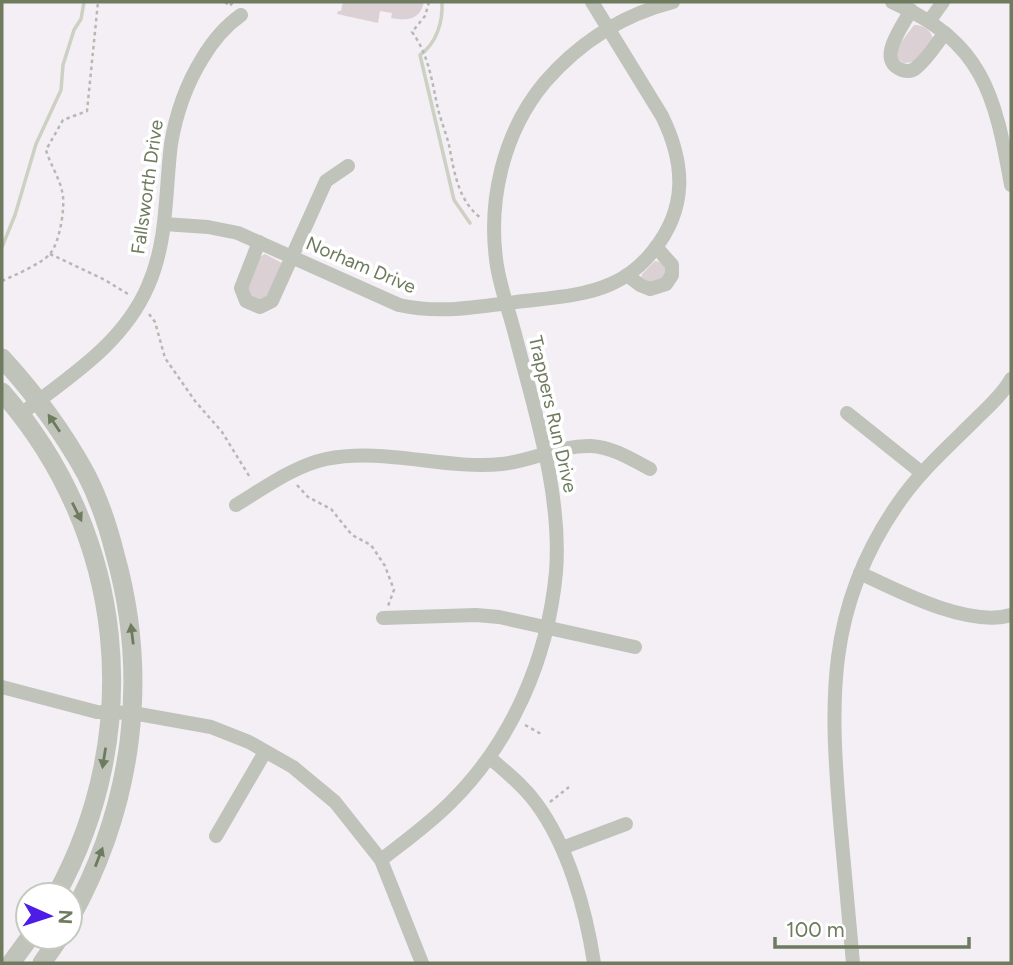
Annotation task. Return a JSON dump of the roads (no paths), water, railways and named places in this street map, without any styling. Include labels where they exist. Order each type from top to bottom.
[{"type":"street","name":"Norham Drive","points":[[164,223],[223,229],[260,242],[399,305],[414,308],[451,310],[588,292],[609,285],[627,275],[656,247],[669,229],[676,209],[680,181],[677,157],[662,116],[592,2]]},
{"type":"street","name":"Trappers Run Drive","points":[[381,860],[450,804],[490,758],[524,697],[553,599],[557,547],[551,486],[496,259],[495,202],[503,163],[521,118],[537,92],[570,55],[608,28],[644,11],[673,2]]},
{"type":"street","points":[[892,2],[930,20],[974,63],[996,108],[1011,185]]},
{"type":"street","points":[[930,20],[943,2]]},
{"type":"street","points":[[911,10],[889,51],[891,62],[899,69],[909,72],[916,68],[945,33]]},
{"type":"street","name":"Fallsworth Drive","points":[[21,414],[105,348],[128,321],[149,286],[160,250],[171,145],[184,96],[210,46],[229,23],[241,15]]},
{"type":"street","points":[[260,242],[241,288],[243,297],[250,304],[260,307],[272,301],[326,181],[348,166]]},
{"type":"street","points":[[627,275],[639,285],[650,289],[666,284],[672,265],[656,247]]},
{"type":"street","points":[[2,358],[39,400],[86,474],[108,527],[129,614],[134,653],[133,713],[125,769],[108,836],[84,895]]},
{"type":"street","points":[[853,963],[835,751],[833,705],[838,649],[860,573],[880,531],[922,472],[988,407],[1011,379]]},
{"type":"street","points":[[2,392],[21,414],[53,465],[82,523],[103,590],[113,659],[111,713],[93,807],[63,881]]},
{"type":"street","points":[[847,413],[922,472]]},
{"type":"street","points":[[236,505],[288,474],[325,460],[352,456],[488,465],[584,446],[601,447],[650,469]]},
{"type":"street","points":[[860,573],[966,615],[989,618],[1011,615]]},
{"type":"street","points":[[383,618],[476,615],[499,617],[635,647]]},
{"type":"street","points":[[2,687],[14,688],[51,702],[211,727],[230,733],[293,767],[335,802],[381,860],[422,963]]},
{"type":"street","points":[[216,836],[265,752]]},
{"type":"street","points":[[490,758],[519,783],[540,809],[562,848],[591,943],[594,963]]},
{"type":"street","points":[[562,848],[626,824]]},
{"type":"waterway","points":[[2,247],[15,215],[36,144],[61,90],[63,65],[74,30],[81,19],[84,2]]},
{"type":"waterway","points":[[442,2],[438,31],[431,44],[420,55],[454,200],[470,223]]}]
